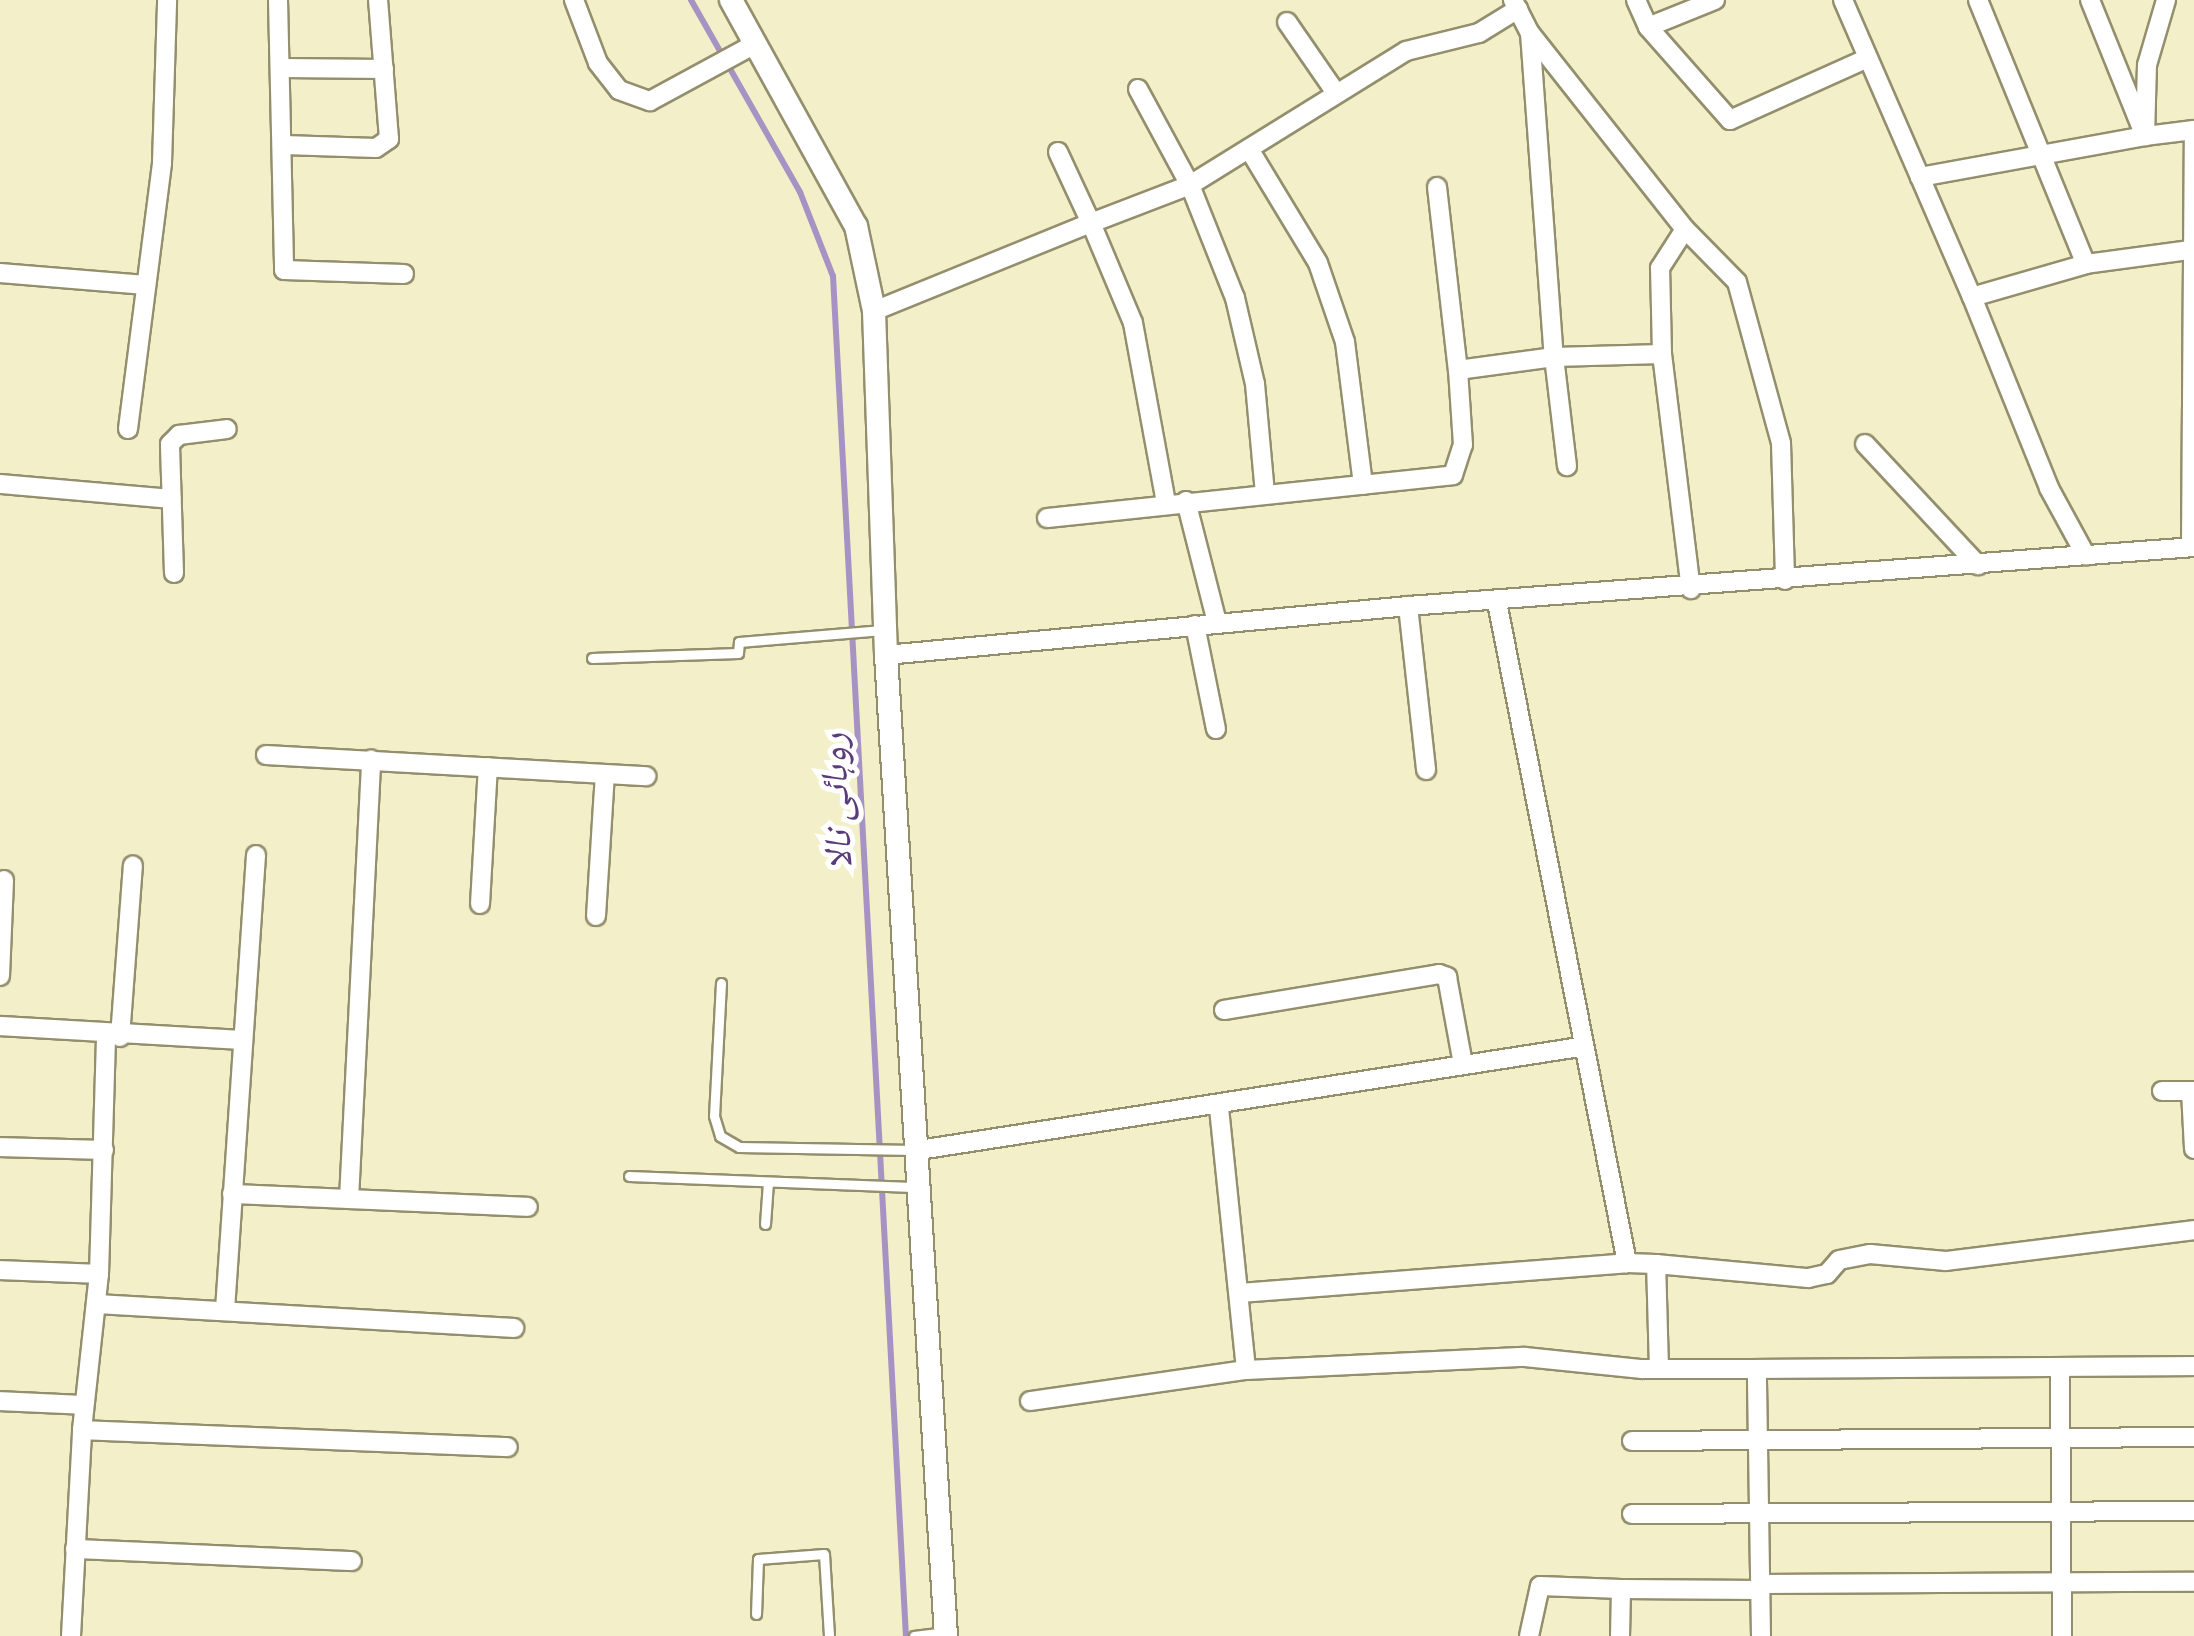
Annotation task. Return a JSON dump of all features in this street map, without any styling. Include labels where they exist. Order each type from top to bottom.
[{"type":"street","points":[[128,429],[162,163],[166,0]]},
{"type":"street","points":[[278,0],[284,68],[284,270],[404,274]]},
{"type":"street","points":[[284,145],[383,146],[388,138],[378,0]]},
{"type":"street","points":[[574,0],[598,63],[619,90],[650,101],[750,46]]},
{"type":"street","points":[[731,0],[750,46],[856,226],[874,311],[877,630],[886,654],[919,1150],[912,1187],[942,1634]]},
{"type":"street","points":[[1636,0],[1648,27],[1730,120],[1868,58]]},
{"type":"street","points":[[1648,27],[1716,0]]},
{"type":"street","points":[[1843,0],[1972,296],[2049,488],[2086,556]]},
{"type":"street","points":[[1978,0],[2086,264]]},
{"type":"street","points":[[2090,0],[2145,136]]},
{"type":"street","points":[[2145,136],[2147,65],[2166,0]]},
{"type":"street","points":[[874,311],[1190,185],[1406,51],[1479,33],[1515,5],[1530,33],[1685,229],[1737,282],[1748,310],[1780,443],[1785,580]]},
{"type":"street","points":[[1287,22],[1336,93]]},
{"type":"street","points":[[1530,33],[1554,358],[1567,466]]},
{"type":"street","points":[[284,68],[384,69]]},
{"type":"street","points":[[1138,89],[1190,185],[1236,298],[1255,384],[1265,494]]},
{"type":"street","points":[[886,654],[1408,606],[1690,589],[2193,547],[2193,130],[2040,153],[1920,177]]},
{"type":"street","points":[[1249,149],[1318,263],[1340,326],[1363,485]]},
{"type":"street","points":[[1058,152],[1133,323],[1166,503]]},
{"type":"street","points":[[1047,518],[1453,475],[1460,468],[1458,370],[1437,187]]},
{"type":"street","points":[[1685,229],[1660,268],[1662,354],[1690,589]]},
{"type":"street","points":[[1972,296],[2086,264],[2190,250]]},
{"type":"street","points":[[0,274],[146,285]]},
{"type":"street","points":[[1458,370],[1554,358],[1662,354]]},
{"type":"street","points":[[174,573],[173,438],[227,429]]},
{"type":"street","points":[[1865,444],[1978,566]]},
{"type":"street","points":[[0,484],[172,499]]},
{"type":"street","points":[[1186,502],[1216,623]]},
{"type":"street","points":[[1498,602],[1580,1048],[1628,1263]]},
{"type":"street","points":[[1408,606],[1426,770]]},
{"type":"street","points":[[1195,625],[1216,728]]},
{"type":"street","points":[[266,754],[646,776]]},
{"type":"street","points":[[350,1199],[372,760]]},
{"type":"street","points":[[480,904],[488,767]]},
{"type":"street","points":[[596,916],[605,774]]},
{"type":"street","points":[[226,1310],[256,855]]},
{"type":"street","points":[[71,1636],[82,1430],[97,1304],[113,1037],[133,865]]},
{"type":"street","points":[[0,976],[4,880]]},
{"type":"street","points":[[1224,1010],[1439,974],[1447,978],[1463,1064]]},
{"type":"street","points":[[0,1026],[113,1037],[242,1040]]},
{"type":"street","points":[[919,1150],[1219,1108],[1463,1064],[1580,1048]]},
{"type":"street","points":[[2162,1091],[2192,1091],[2194,1149]]},
{"type":"street","points":[[1219,1108],[1246,1370]]},
{"type":"street","points":[[0,1147],[104,1150]]},
{"type":"street","points":[[232,1194],[528,1207]]},
{"type":"street","points":[[1240,1293],[1628,1263],[1808,1278],[1827,1274],[1839,1260],[1870,1254],[1946,1261],[2183,1236],[2194,1230]]},
{"type":"street","points":[[1656,1264],[1659,1369]]},
{"type":"street","points":[[0,1270],[98,1274]]},
{"type":"street","points":[[97,1304],[514,1328]]},
{"type":"street","points":[[1030,1401],[1246,1370],[1525,1357],[1659,1369],[2194,1366]]},
{"type":"street","points":[[2060,1367],[2062,1636]]},
{"type":"street","points":[[1758,1369],[1761,1636]]},
{"type":"street","points":[[0,1401],[84,1405]]},
{"type":"street","points":[[82,1430],[508,1447]]},
{"type":"street","points":[[1632,1441],[2194,1437]]},
{"type":"street","points":[[1632,1514],[2194,1510]]},
{"type":"street","points":[[75,1549],[352,1562]]},
{"type":"street","points":[[1530,1636],[1536,1588],[2194,1582]]},
{"type":"street","points":[[1620,1636],[1621,1589]]},
{"type":"lane","points":[[592,658],[738,653],[740,642],[877,630]]},
{"type":"lane","points":[[721,984],[714,1116],[720,1136],[738,1148],[919,1150]]},
{"type":"lane","points":[[629,1176],[912,1187]]},
{"type":"lane","points":[[765,1224],[768,1182]]},
{"type":"lane","points":[[756,1614],[758,1559],[824,1554],[829,1636]]},
{"type":"lane","points":[[914,1636],[942,1634]]},
{"type":"waterway","name":"روہائی نالا","points":[[691,0],[800,192],[833,276],[906,1636]]}]
